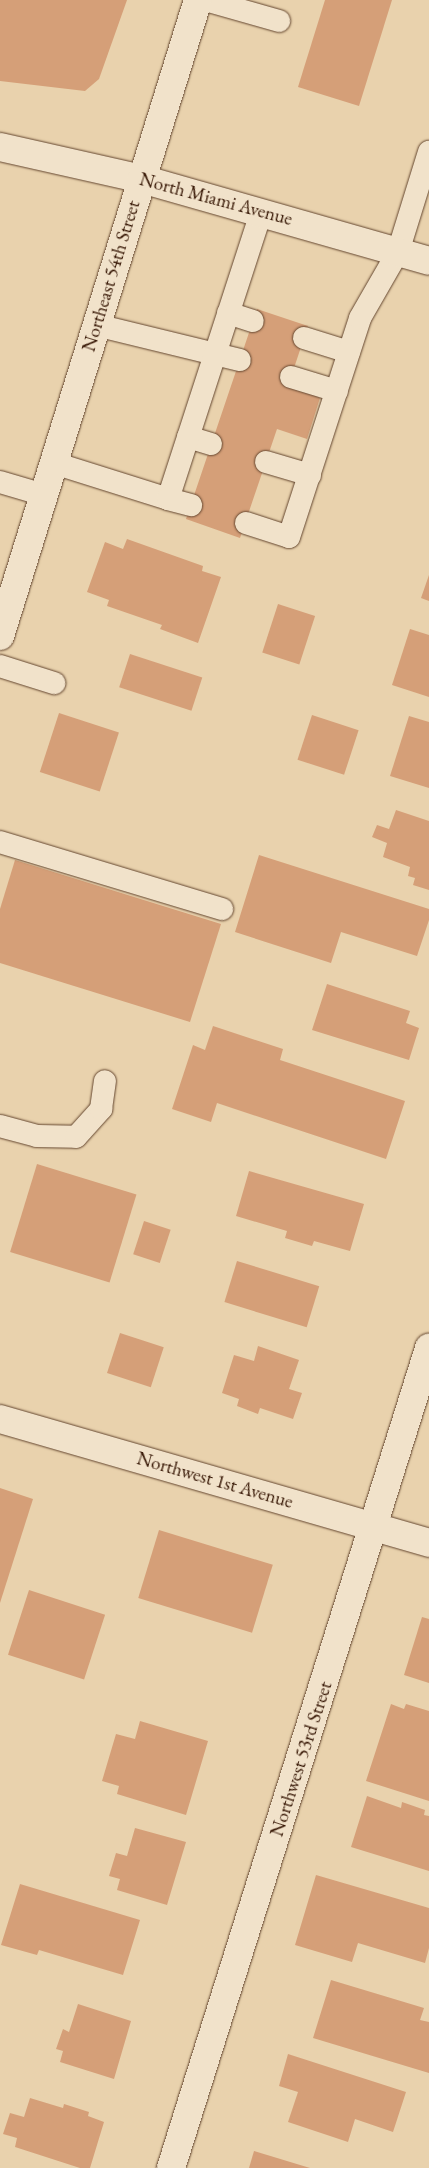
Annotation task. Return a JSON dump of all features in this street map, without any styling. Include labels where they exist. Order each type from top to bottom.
[{"type":"street","name":"Northeast 54th Street","points":[[0,636],[198,0]]},
{"type":"street","name":"North Miami Avenue","points":[[0,147],[142,179],[429,261]]},
{"type":"street","name":"Northwest 53rd Street","points":[[171,2168],[375,1527],[429,1348]]},
{"type":"street","name":"Northwest 1st Avenue","points":[[0,1419],[429,1543]]},
{"type":"lane","points":[[205,0],[279,21]]},
{"type":"lane","points":[[246,523],[289,536],[360,318],[398,252],[429,152]]},
{"type":"lane","points":[[168,499],[261,212]]},
{"type":"lane","points":[[228,313],[253,321]]},
{"type":"lane","points":[[96,325],[240,360]]},
{"type":"lane","points":[[304,338],[349,352]]},
{"type":"lane","points":[[291,377],[337,391]]},
{"type":"lane","points":[[188,437],[211,444]]},
{"type":"lane","points":[[266,462],[310,475]]},
{"type":"lane","points":[[54,463],[191,505]]},
{"type":"lane","points":[[0,482],[44,495]]},
{"type":"lane","points":[[0,666],[54,684]]},
{"type":"lane","points":[[0,842],[222,909]]},
{"type":"lane","points":[[0,1126],[37,1136],[76,1137],[102,1109],[105,1082]]},
{"type":"building","points":[[0,0],[127,0],[99,79],[85,91],[0,81]]},
{"type":"building","points":[[325,0],[392,0],[359,106],[298,87]]},
{"type":"building","points":[[257,309],[308,326],[291,377],[320,398],[307,439],[277,429],[240,538],[186,519]]},
{"type":"building","points":[[127,539],[203,566],[202,571],[221,577],[198,643],[160,629],[162,625],[107,606],[109,600],[87,592],[105,542],[123,549]]},
{"type":"building","points":[[429,575],[429,601],[421,598]]},
{"type":"building","points":[[278,604],[315,616],[299,665],[262,653]]},
{"type":"building","points":[[410,629],[429,635],[429,697],[392,685]]},
{"type":"building","points":[[130,654],[202,677],[191,711],[119,687]]},
{"type":"building","points":[[59,713],[119,732],[100,791],[40,772]]},
{"type":"building","points":[[312,715],[359,730],[344,775],[297,760]]},
{"type":"building","points":[[409,716],[429,722],[429,788],[390,776]]},
{"type":"building","points":[[396,810],[429,821],[429,890],[413,885],[415,878],[408,876],[410,867],[383,857],[387,843],[372,837],[377,825],[389,829]]},
{"type":"building","points":[[259,855],[429,909],[429,920],[417,956],[341,932],[331,963],[235,932]]},
{"type":"building","points":[[15,860],[221,924],[190,1022],[0,963],[0,909]]},
{"type":"building","points":[[327,984],[410,1011],[406,1023],[419,1028],[409,1060],[312,1030]]},
{"type":"building","points":[[213,1026],[283,1049],[280,1060],[405,1101],[386,1159],[217,1103],[211,1122],[172,1109],[193,1045],[205,1050]]},
{"type":"building","points":[[37,1164],[136,1194],[110,1282],[10,1252]]},
{"type":"building","points":[[249,1171],[364,1204],[350,1251],[314,1241],[312,1246],[285,1238],[287,1231],[236,1216]]},
{"type":"building","points":[[144,1221],[171,1230],[160,1263],[133,1254]]},
{"type":"building","points":[[237,1261],[319,1286],[307,1327],[224,1302]]},
{"type":"building","points":[[120,1333],[164,1347],[151,1387],[107,1373]]},
{"type":"building","points":[[258,1346],[299,1360],[289,1389],[302,1393],[293,1419],[260,1408],[258,1414],[237,1406],[239,1399],[222,1393],[234,1355],[254,1361]]},
{"type":"building","points":[[0,1488],[33,1499],[0,1603]]},
{"type":"building","points":[[159,1530],[273,1565],[252,1633],[138,1598]]},
{"type":"building","points":[[29,1590],[105,1615],[84,1679],[8,1655]]},
{"type":"building","points":[[422,1617],[429,1619],[429,1683],[404,1675]]},
{"type":"building","points":[[391,1704],[404,1709],[406,1704],[429,1711],[429,1801],[366,1781]]},
{"type":"building","points":[[140,1721],[208,1741],[186,1815],[117,1794],[119,1786],[102,1781],[116,1734],[135,1739]]},
{"type":"building","points":[[367,1796],[401,1808],[402,1802],[425,1810],[424,1815],[429,1816],[429,1871],[351,1847]]},
{"type":"building","points":[[135,1828],[186,1842],[167,1905],[117,1890],[120,1879],[109,1876],[116,1853],[127,1856]]},
{"type":"building","points":[[316,1875],[429,1908],[429,1948],[425,1963],[358,1943],[352,1962],[295,1945]]},
{"type":"building","points":[[20,1884],[140,1920],[123,1975],[39,1950],[37,1955],[1,1945]]},
{"type":"building","points":[[331,1980],[424,2008],[420,2020],[429,2022],[429,2073],[313,2038]]},
{"type":"building","points":[[78,2004],[131,2021],[114,2079],[60,2062],[63,2051],[56,2049],[63,2029],[69,2032]]},
{"type":"building","points":[[288,2054],[406,2092],[393,2132],[355,2119],[348,2142],[288,2122],[298,2092],[279,2086]]},
{"type":"building","points":[[30,2098],[63,2108],[64,2104],[89,2112],[88,2116],[104,2122],[90,2168],[80,2168],[15,2147],[17,2138],[3,2134],[10,2113],[24,2117]]},
{"type":"building","points":[[254,2151],[310,2168],[249,2168]]}]
